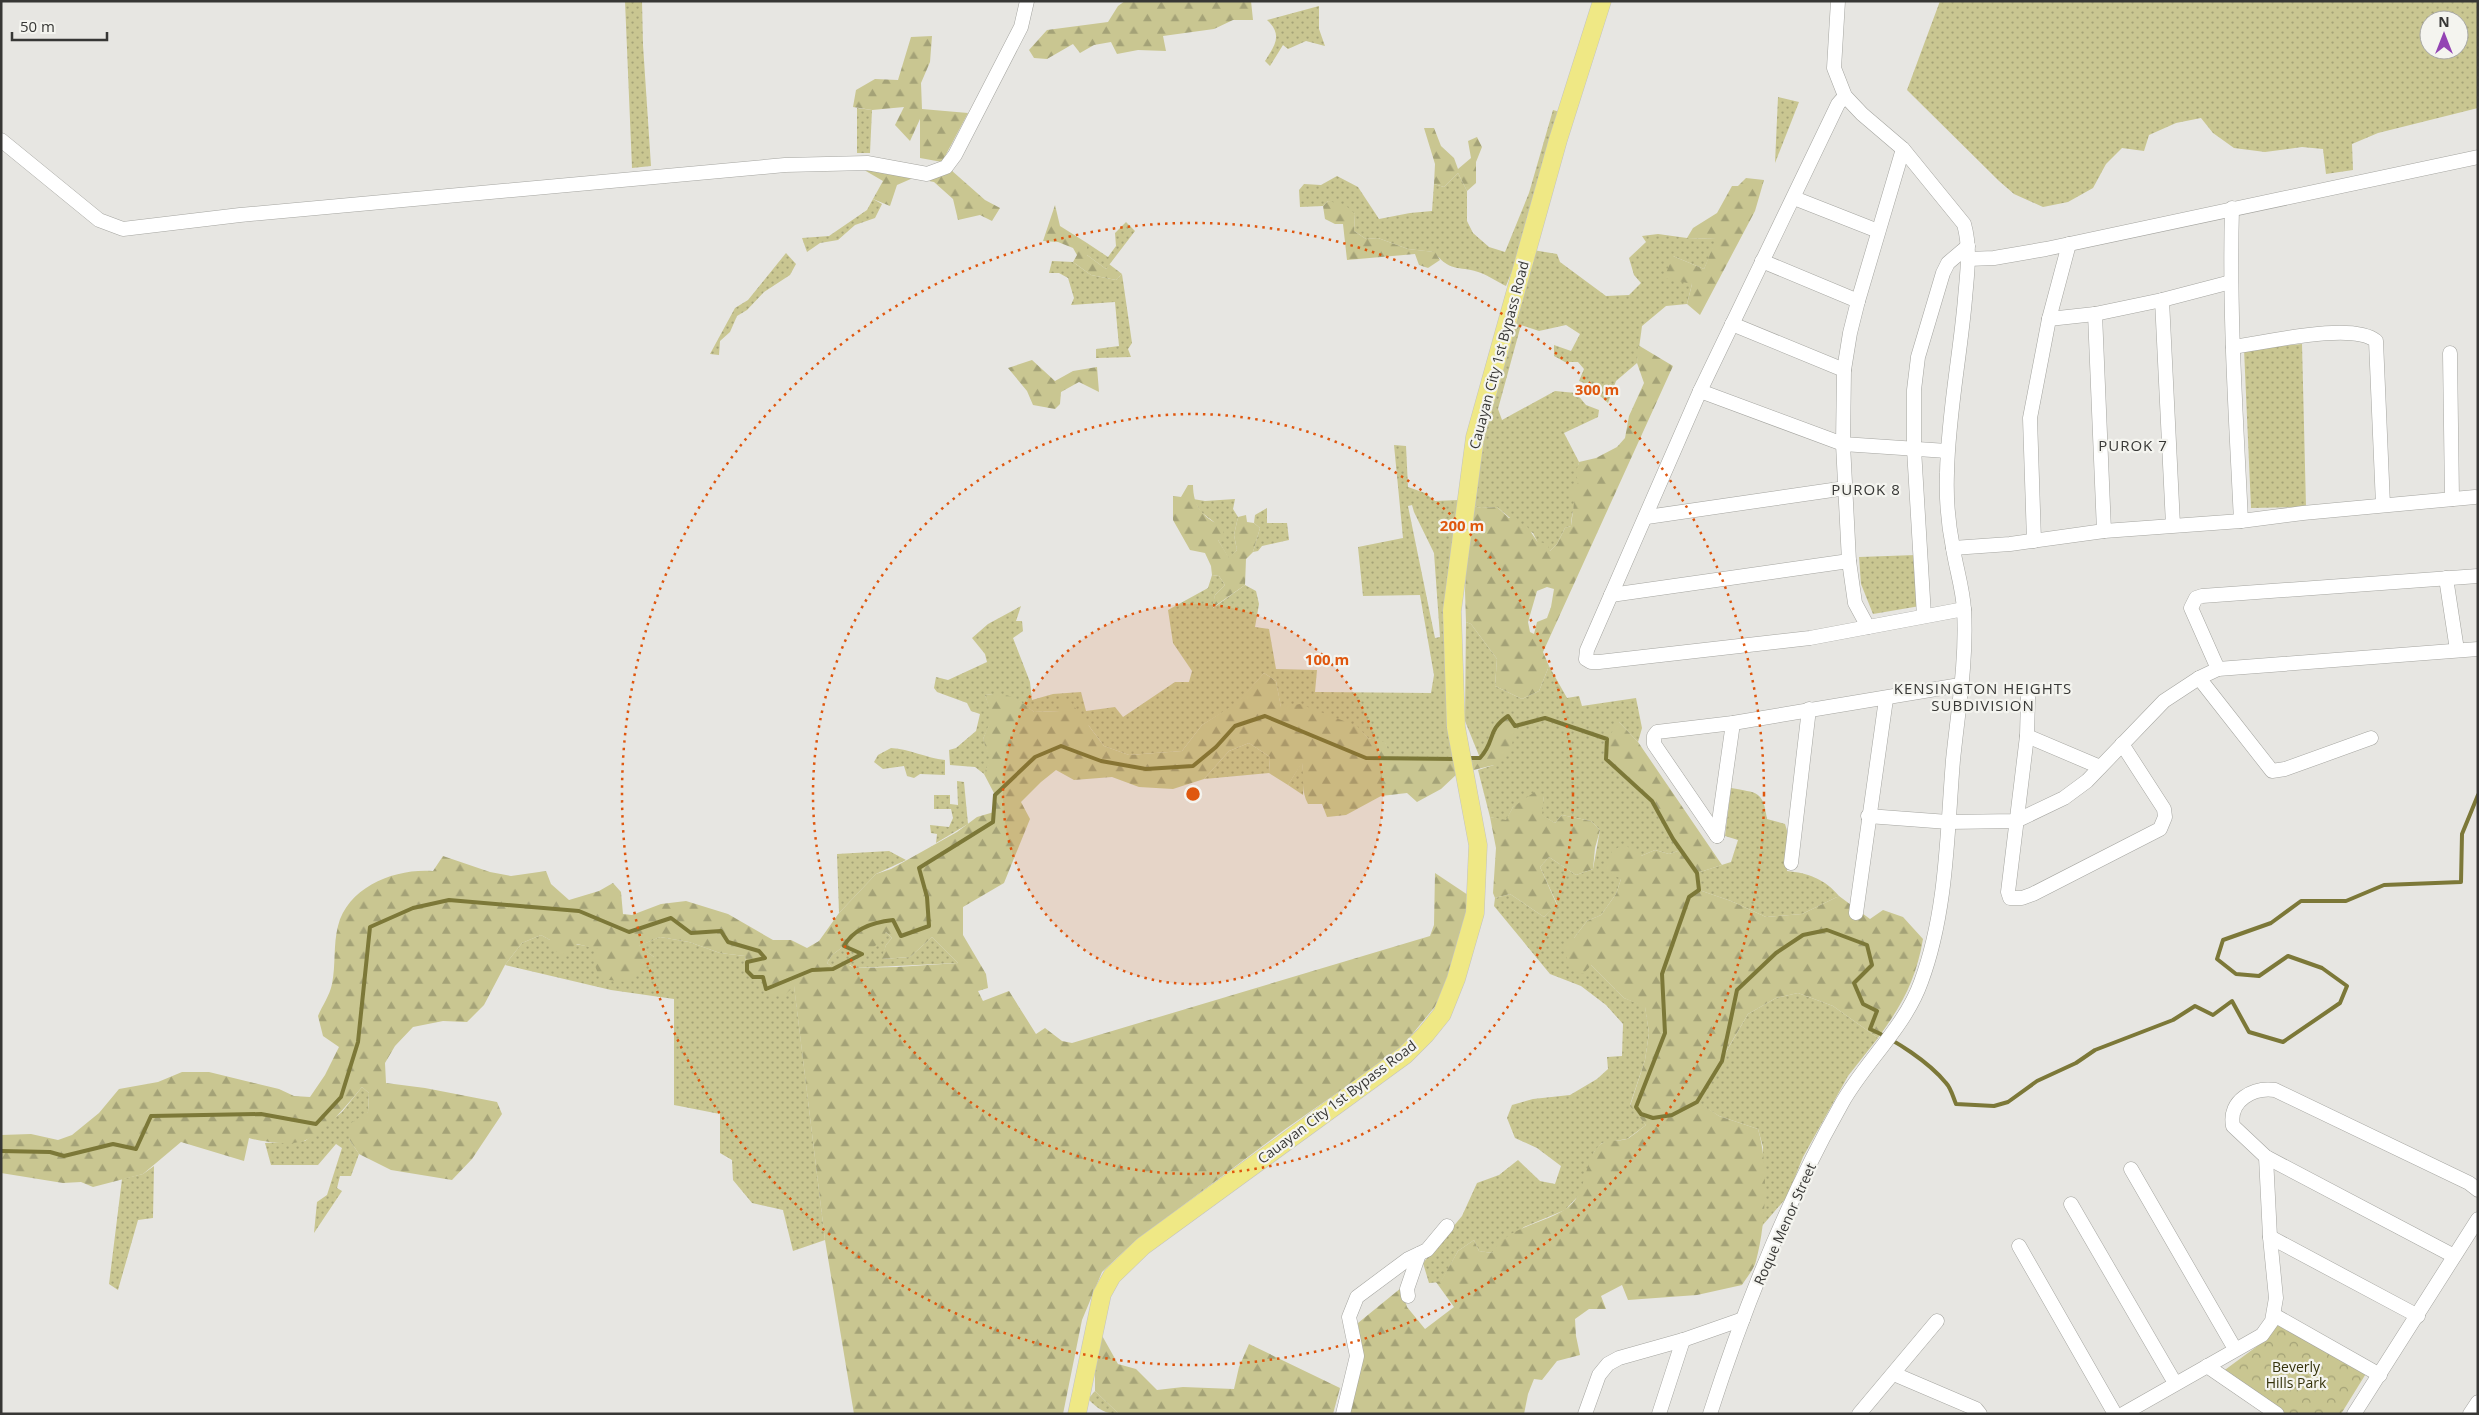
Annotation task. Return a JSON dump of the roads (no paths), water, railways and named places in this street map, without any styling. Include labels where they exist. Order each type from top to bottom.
[{"type":"main road","name":"Cauayan City 1st Bypass Road","points":[[1077,1414],[1102,1294],[1112,1276],[1125,1262],[1220,1188],[1404,1056],[1425,1036],[1442,1014],[1456,979],[1475,913],[1478,845],[1455,710],[1452,611],[1475,437],[1558,140],[1602,1]]},
{"type":"street","points":[[1,140],[99,220],[123,229],[240,215],[785,165],[867,164],[927,174],[946,168],[955,155],[1018,32],[1024,17],[1027,1]]},
{"type":"street","points":[[1838,1],[1834,68],[1845,96],[1838,104],[1700,391],[1647,517],[1611,594],[1586,659],[1590,662],[1810,638],[1964,609]]},
{"type":"street","name":"Roque Menor Street","points":[[1710,1414],[1744,1319],[1810,1167],[1860,1073],[1914,999],[1934,939],[1948,822],[1960,685],[1964,609],[1947,505],[1947,451],[1968,253],[1964,224],[1904,149],[1862,114],[1845,96]]},
{"type":"street","points":[[1868,627],[1855,603],[1849,561],[1843,444],[1844,370],[1858,301],[1904,149]]},
{"type":"street","points":[[1924,616],[1914,449],[1915,373],[1923,338],[1943,272],[1948,263],[1968,253],[1994,258],[2069,244],[2232,208],[2355,185],[2478,157]]},
{"type":"street","points":[[1794,198],[1878,231]]},
{"type":"street","points":[[2232,208],[2231,282],[2241,522]]},
{"type":"street","points":[[2034,541],[2030,418],[2048,320],[2069,244]]},
{"type":"street","points":[[1762,261],[1858,301]]},
{"type":"street","points":[[2048,320],[2095,314],[2162,300],[2231,282]]},
{"type":"street","points":[[2162,300],[2173,526]]},
{"type":"street","points":[[2095,314],[2104,531]]},
{"type":"street","points":[[1732,324],[1844,370]]},
{"type":"street","points":[[2233,348],[2338,332],[2366,335],[2376,341],[2383,505]]},
{"type":"street","points":[[2450,353],[2452,499]]},
{"type":"street","points":[[1700,391],[1843,444],[1947,451]]},
{"type":"street","points":[[1647,517],[1846,488]]},
{"type":"street","points":[[1953,548],[2034,541],[2104,531],[2241,522],[2383,505],[2475,497]]},
{"type":"street","points":[[1611,594],[1849,561]]},
{"type":"street","points":[[2218,669],[2194,618],[2191,608],[2196,598],[2217,594],[2478,576]]},
{"type":"street","points":[[2446,578],[2457,650]]},
{"type":"street","points":[[1868,816],[1948,822],[2016,821],[2064,798],[2087,781],[2164,701],[2199,678],[2218,669],[2478,649]]},
{"type":"street","points":[[2199,678],[2272,771],[2285,769],[2371,738]]},
{"type":"street","points":[[1733,723],[1717,836],[1658,751],[1653,740],[1657,732],[1733,723],[1960,685]]},
{"type":"street","points":[[2028,697],[2028,736],[2008,892],[2010,898],[2014,899],[2032,894],[2154,833],[2164,823],[2164,809],[2122,744]]},
{"type":"street","points":[[1856,913],[1868,816],[1886,698]]},
{"type":"street","points":[[1791,863],[1809,709]]},
{"type":"street","points":[[2028,736],[2100,767]]},
{"type":"street","points":[[2454,1256],[2266,1157],[2237,1130],[2232,1119],[2238,1104],[2250,1093],[2261,1088],[2275,1090],[2469,1183],[2478,1190]]},
{"type":"street","points":[[2134,1412],[2175,1383],[2262,1335],[2268,1329],[2274,1315],[2276,1281],[2270,1237],[2266,1157]]},
{"type":"street","points":[[2130,1169],[2235,1350]]},
{"type":"street","points":[[2071,1204],[2175,1383]]},
{"type":"street","points":[[2354,1414],[2418,1316],[2478,1218]]},
{"type":"street","points":[[1343,1414],[1357,1356],[1349,1317],[1357,1297],[1427,1250],[1447,1226]]},
{"type":"street","points":[[2270,1237],[2418,1316]]},
{"type":"street","points":[[2018,1246],[2115,1414]]},
{"type":"street","points":[[1408,1296],[1407,1289],[1419,1254]]},
{"type":"street","points":[[2274,1315],[2380,1375]]},
{"type":"street","points":[[1585,1414],[1599,1375],[1608,1364],[1619,1358],[1683,1340],[1744,1319]]},
{"type":"street","points":[[1859,1414],[1937,1322]]},
{"type":"street","points":[[1659,1414],[1683,1340]]},
{"type":"street","points":[[2207,1366],[2277,1414]]},
{"type":"street","points":[[1894,1374],[1976,1409],[1980,1414]]},
{"type":"street","points":[[2470,1414],[2478,1402]]},
{"type":"waterway","points":[[1,1151],[50,1152],[64,1156],[113,1144],[136,1149],[151,1116],[261,1114],[316,1124],[341,1097],[358,1042],[370,927],[413,908],[449,900],[579,911],[629,932],[671,918],[691,933],[721,931],[728,942],[759,951],[765,958],[747,962],[747,971],[753,977],[763,977],[766,989],[812,970],[833,969],[862,954],[844,946],[859,930],[872,924],[893,920],[901,936],[929,926],[927,897],[919,868],[993,822],[995,795],[1035,757],[1061,746],[1101,761],[1146,769],[1193,766],[1216,747],[1235,726],[1265,716],[1366,758],[1457,759]]},
{"type":"waterway","points":[[1467,758],[1480,758],[1485,752],[1497,726],[1508,716],[1515,726],[1545,718],[1607,739],[1606,759],[1652,801],[1673,839],[1697,873],[1699,890],[1689,897],[1662,974],[1665,1033],[1636,1107],[1641,1114],[1653,1118],[1672,1115],[1697,1102],[1722,1061],[1737,990],[1776,953],[1803,935],[1827,930],[1867,945],[1872,965],[1854,983],[1863,1004],[1877,1011],[1870,1029],[1901,1045],[1930,1067],[1948,1085],[1956,1104],[1994,1106],[2008,1102],[2037,1081],[2076,1063],[2095,1050],[2173,1020],[2195,1006],[2213,1015],[2232,1001],[2249,1032],[2283,1042],[2340,1003],[2347,986],[2322,968],[2288,956],[2259,976],[2236,974],[2217,959],[2223,940],[2271,923],[2301,901],[2346,901],[2384,885],[2461,882],[2462,834],[2478,795]]},
{"type":"district","name":"PUROK 7","points":[[2133,446]]},
{"type":"district","name":"PUROK 8","points":[[1866,490]]},
{"type":"district","name":"KENSINGTON HEIGHTS SUBDIVISION","points":[[1983,698]]},
{"type":"park label","name":"Beverly Hills Park","points":[[2296,1375]]}]
